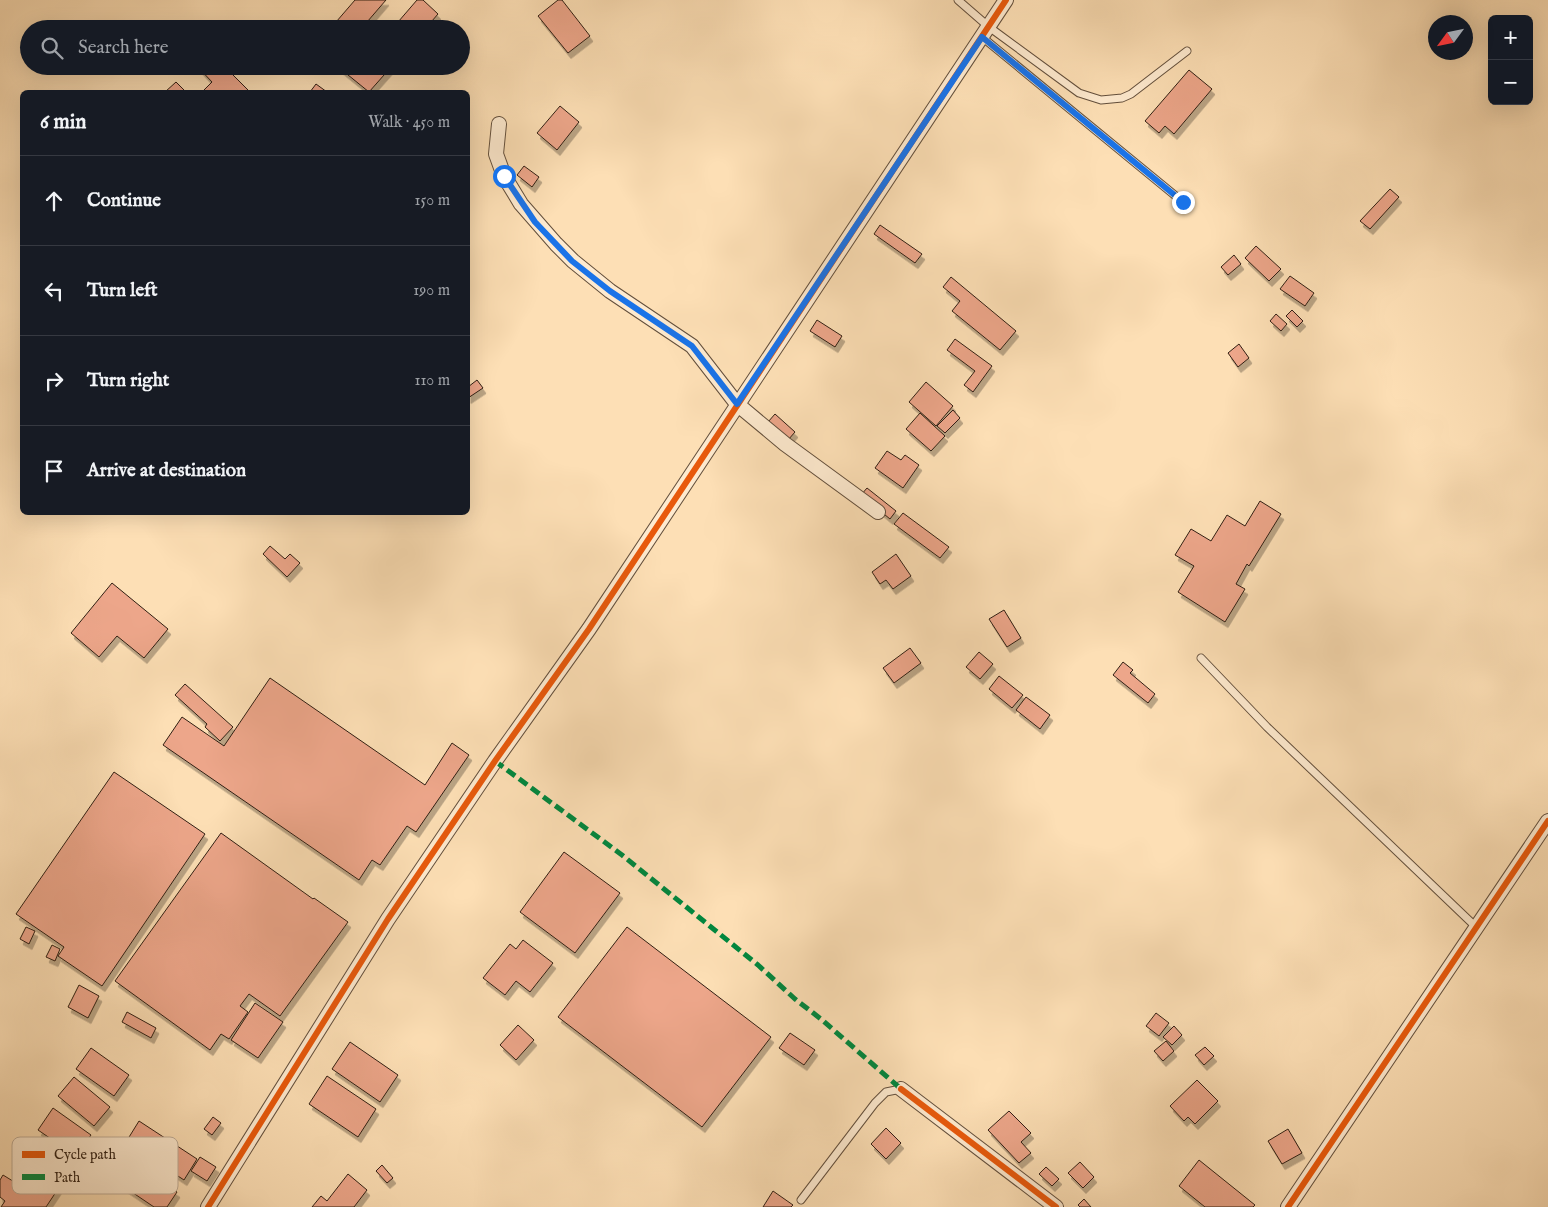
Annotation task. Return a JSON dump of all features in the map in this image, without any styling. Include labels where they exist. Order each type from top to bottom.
[{"type":"street","points":[[208,1207],[388,919],[495,761],[589,630],[1006,0]]},
{"type":"street","points":[[500,124],[496,145],[499,164],[511,189],[535,222],[572,261],[610,291],[692,346],[737,404],[786,444],[878,512]]},
{"type":"street","points":[[1288,1207],[1548,821]]},
{"type":"street","points":[[901,1089],[1056,1207]]},
{"type":"lane","points":[[958,0],[986,32],[1183,202]]},
{"type":"lane","points":[[986,32],[1079,93],[1101,100],[1122,98],[1131,94],[1187,51]]},
{"type":"lane","points":[[1200,658],[1274,734],[1476,927]]},
{"type":"lane","points":[[801,1200],[875,1103],[886,1092],[901,1089]]},
{"type":"building","points":[[355,0],[386,0],[369,20],[338,20]]},
{"type":"building","points":[[417,0],[423,0],[438,14],[433,20],[400,20]]},
{"type":"building","points":[[558,0],[562,0],[590,36],[568,53],[538,16]]},
{"type":"building","points":[[1189,70],[1212,89],[1174,134],[1165,126],[1159,133],[1145,121]]},
{"type":"building","points":[[205,75],[233,75],[248,90],[204,90],[212,82]]},
{"type":"building","points":[[348,75],[384,75],[371,90],[367,90]]},
{"type":"building","points":[[176,82],[184,90],[167,90]]},
{"type":"building","points":[[316,84],[324,90],[312,90]]},
{"type":"building","points":[[560,106],[579,122],[557,150],[537,133]]},
{"type":"building","points":[[524,166],[539,177],[532,187],[517,175]]},
{"type":"building","points":[[1390,189],[1399,197],[1370,229],[1360,221]]},
{"type":"building","points":[[880,225],[922,254],[915,263],[874,234]]},
{"type":"building","points":[[1256,246],[1281,269],[1269,281],[1245,258]]},
{"type":"building","points":[[1234,255],[1241,264],[1228,275],[1221,267]]},
{"type":"building","points":[[1290,276],[1314,293],[1305,306],[1280,289]]},
{"type":"building","points":[[951,277],[1016,331],[1000,350],[952,311],[960,301],[943,287]]},
{"type":"building","points":[[1292,310],[1303,321],[1297,327],[1286,316]]},
{"type":"building","points":[[1276,314],[1287,324],[1281,331],[1270,321]]},
{"type":"building","points":[[817,320],[842,336],[835,347],[810,331]]},
{"type":"building","points":[[955,339],[992,366],[973,392],[964,385],[975,371],[947,350]]},
{"type":"building","points":[[1239,344],[1249,358],[1238,367],[1228,353]]},
{"type":"building","points":[[477,380],[483,388],[470,397],[470,385]]},
{"type":"building","points":[[926,382],[953,406],[936,426],[909,402]]},
{"type":"building","points":[[953,410],[960,418],[945,433],[937,426]]},
{"type":"building","points":[[920,413],[945,436],[931,451],[906,429]]},
{"type":"building","points":[[775,414],[795,432],[788,440],[768,422]]},
{"type":"building","points":[[887,451],[901,460],[905,455],[919,465],[903,488],[875,468]]},
{"type":"building","points":[[867,488],[896,511],[890,519],[861,495]]},
{"type":"building","points":[[1260,501],[1281,514],[1249,566],[1247,564],[1236,584],[1245,589],[1225,622],[1178,592],[1194,566],[1175,555],[1191,529],[1211,541],[1227,515],[1245,526]]},
{"type":"building","points":[[903,513],[949,547],[940,558],[894,524]]},
{"type":"building","points":[[270,546],[285,559],[290,554],[300,563],[287,577],[263,554]]},
{"type":"building","points":[[896,554],[911,576],[893,589],[886,580],[880,584],[872,572]]},
{"type":"building","points":[[112,583],[168,629],[144,658],[117,636],[99,657],[71,633]]},
{"type":"building","points":[[1004,610],[1021,638],[1007,647],[989,619]]},
{"type":"building","points":[[910,648],[921,663],[894,683],[883,668]]},
{"type":"building","points":[[979,652],[993,664],[980,679],[966,667]]},
{"type":"building","points":[[1123,662],[1133,670],[1130,673],[1155,694],[1148,703],[1113,675]]},
{"type":"building","points":[[999,676],[1023,695],[1012,708],[989,689]]},
{"type":"building","points":[[270,678],[425,785],[452,743],[469,755],[416,832],[407,826],[380,865],[372,860],[359,880],[163,745],[182,717],[224,746]]},
{"type":"building","points":[[185,684],[233,727],[220,741],[205,727],[207,724],[175,695]]},
{"type":"building","points":[[1026,697],[1050,715],[1040,729],[1016,710]]},
{"type":"building","points":[[114,772],[205,834],[102,986],[58,956],[64,947],[16,914]]},
{"type":"building","points":[[221,833],[348,922],[280,1016],[249,994],[240,1006],[248,1012],[229,1039],[221,1034],[210,1050],[115,981]]},
{"type":"building","points":[[564,852],[620,893],[575,953],[520,912]]},
{"type":"building","points":[[26,927],[35,931],[29,944],[20,939]]},
{"type":"building","points":[[627,927],[771,1037],[702,1127],[558,1017]]},
{"type":"building","points":[[523,940],[553,963],[530,992],[516,981],[505,995],[483,978],[510,944],[516,949]]},
{"type":"building","points":[[52,945],[60,949],[55,961],[46,957]]},
{"type":"building","points":[[79,985],[99,996],[88,1018],[68,1007]]},
{"type":"building","points":[[255,1003],[283,1022],[258,1058],[231,1040]]},
{"type":"building","points":[[127,1012],[156,1028],[151,1038],[122,1022]]},
{"type":"building","points":[[1156,1013],[1169,1023],[1159,1036],[1146,1026]]},
{"type":"building","points":[[518,1025],[534,1040],[516,1060],[500,1045]]},
{"type":"building","points":[[1174,1026],[1182,1035],[1172,1045],[1163,1037]]},
{"type":"building","points":[[790,1033],[815,1050],[804,1065],[779,1048]]},
{"type":"building","points":[[1166,1041],[1174,1051],[1163,1061],[1154,1051]]},
{"type":"building","points":[[350,1042],[398,1075],[380,1102],[332,1069]]},
{"type":"building","points":[[1205,1047],[1214,1056],[1204,1065],[1195,1055]]},
{"type":"building","points":[[91,1048],[129,1075],[114,1096],[76,1069]]},
{"type":"building","points":[[327,1076],[376,1109],[358,1137],[309,1104]]},
{"type":"building","points":[[74,1077],[110,1107],[94,1126],[58,1096]]},
{"type":"building","points":[[1197,1080],[1218,1101],[1195,1124],[1188,1117],[1184,1121],[1170,1106]]},
{"type":"building","points":[[53,1108],[91,1135],[90,1137],[48,1137],[38,1130]]},
{"type":"building","points":[[1009,1111],[1031,1133],[1021,1142],[1031,1153],[1019,1163],[988,1130]]},
{"type":"building","points":[[213,1117],[221,1123],[212,1135],[204,1129]]},
{"type":"building","points":[[139,1121],[163,1137],[129,1137]]},
{"type":"building","points":[[886,1128],[901,1143],[886,1159],[871,1144]]},
{"type":"building","points":[[1288,1129],[1302,1153],[1282,1164],[1268,1141]]},
{"type":"building","points":[[178,1147],[197,1159],[184,1180],[178,1176]]},
{"type":"building","points":[[200,1157],[216,1167],[207,1181],[191,1171]]},
{"type":"building","points":[[1199,1160],[1255,1205],[1253,1207],[1205,1207],[1179,1186]]},
{"type":"building","points":[[1080,1162],[1094,1177],[1083,1188],[1068,1173]]},
{"type":"building","points":[[382,1165],[393,1178],[387,1183],[376,1171]]},
{"type":"building","points":[[1046,1167],[1059,1179],[1052,1186],[1039,1174]]},
{"type":"building","points":[[348,1174],[367,1190],[354,1207],[312,1207],[321,1196],[327,1201]]},
{"type":"building","points":[[3,1175],[12,1181],[12,1194],[55,1194],[46,1207],[1,1207],[5,1201],[0,1197],[0,1180]]},
{"type":"building","points":[[773,1191],[793,1205],[791,1207],[763,1207]]},
{"type":"building","points":[[135,1194],[176,1194],[167,1207],[154,1207]]},
{"type":"building","points":[[1084,1199],[1091,1207],[1080,1207],[1078,1205]]},
{"type":"marked path","points":[[495,761],[622,855],[758,965],[901,1089]]},
{"type":"cycle path","points":[[208,1207],[388,919],[495,761],[589,629],[1006,0]]},
{"type":"cycle path","points":[[1288,1207],[1548,821]]},
{"type":"cycle path","points":[[901,1089],[1056,1207]]},
{"type":"route","points":[[504,176],[535,222],[572,261],[610,291],[692,346],[737,404],[982,37],[1183,202]]}]
